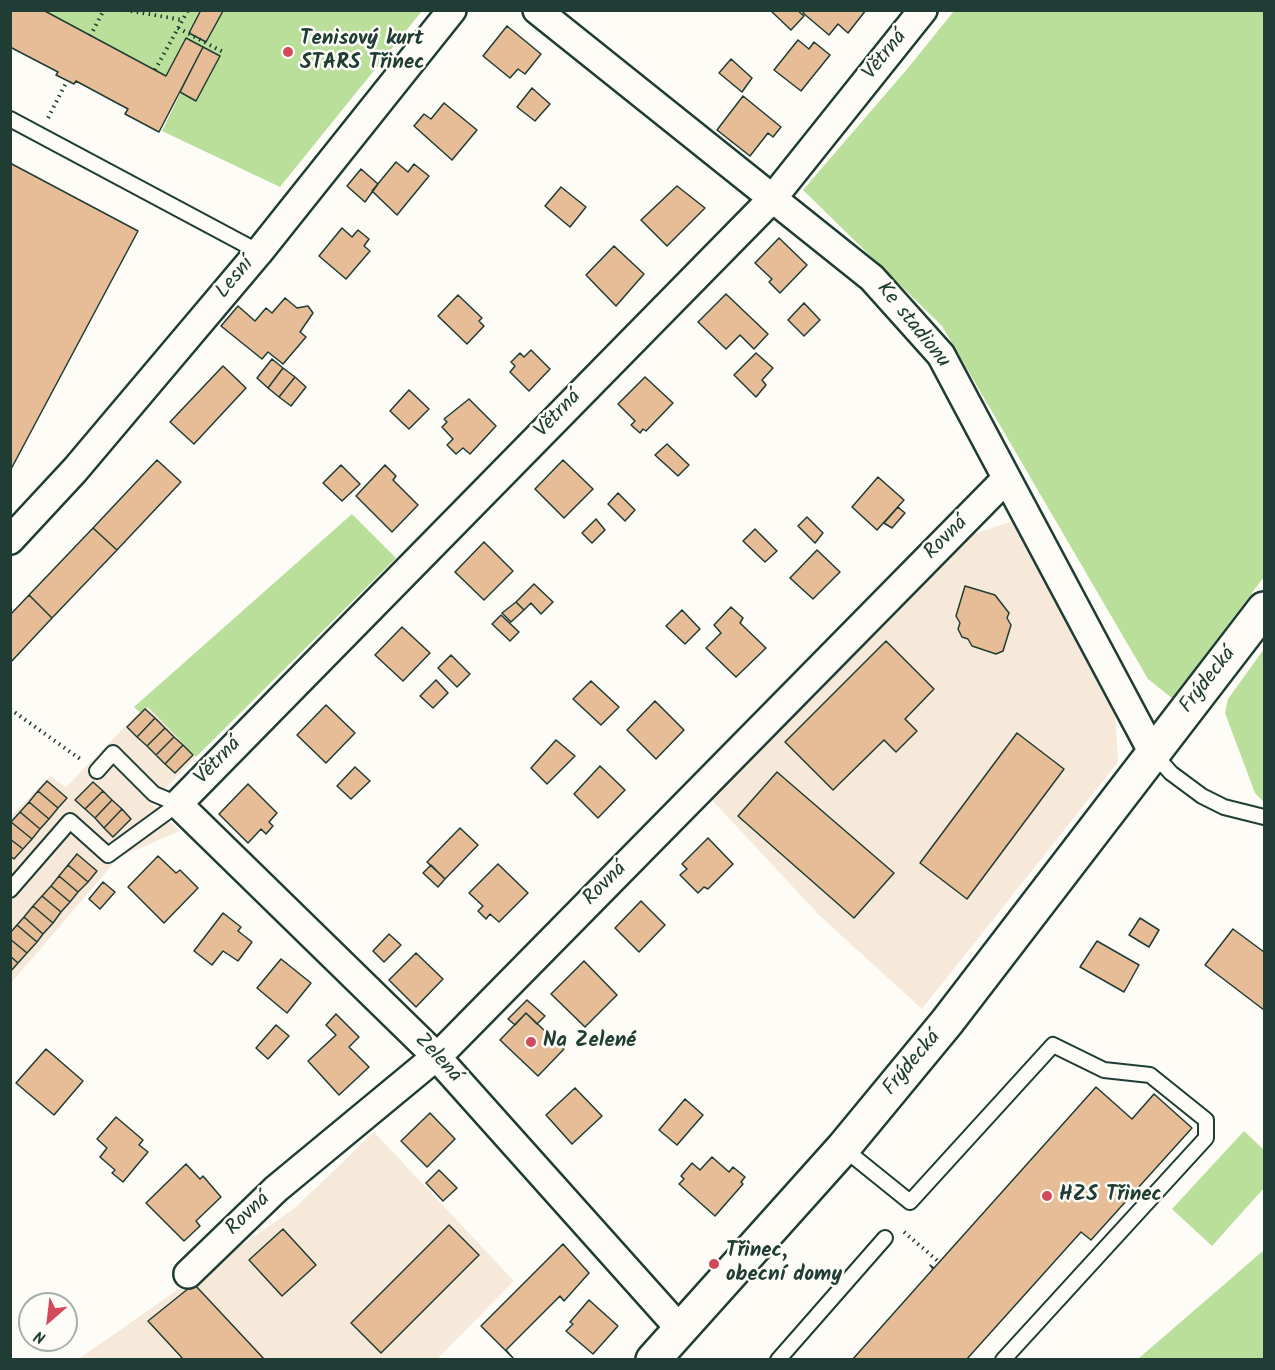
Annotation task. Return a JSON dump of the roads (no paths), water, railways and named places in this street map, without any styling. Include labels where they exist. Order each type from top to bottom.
[{"type":"main road","name":"Frýdecká","points":[[653,1359],[843,1148],[947,1022],[1264,609]]},
{"type":"street","name":"Lesní","points":[[10,540],[75,470],[259,252],[452,10]]},
{"type":"street","name":"Ke stadionu","points":[[537,10],[872,278],[941,355],[1153,753]]},
{"type":"street","name":"Větrná","points":[[178,804],[771,199],[923,10]]},
{"type":"street","name":"Rovná","points":[[188,1274],[276,1189],[461,1033],[1006,478]]},
{"type":"street","name":"Zelená","points":[[178,804],[435,1055],[681,1330]]},
{"type":"lane","points":[[10,119],[259,252]]},
{"type":"lane","points":[[97,771],[114,753],[154,794],[178,804]]},
{"type":"lane","points":[[1153,753],[1171,773],[1202,796],[1224,807],[1264,817]]},
{"type":"lane","points":[[10,890],[70,821],[108,855],[178,804]]},
{"type":"lane","points":[[843,1148],[910,1202],[1053,1045],[1104,1070],[1150,1075],[1206,1120],[1206,1138],[1003,1359]]},
{"type":"lane","points":[[778,1359],[885,1238]]},
{"type":"place","name":"Tenisový kurt STARS Třinec","points":[[288,52]]},
{"type":"place","name":"Na Zelené","points":[[531,1042]]},
{"type":"place","name":"HZS Třinec","points":[[1047,1196]]},
{"type":"place","name":"Třinec, obecní domy","points":[[714,1264]]}]
